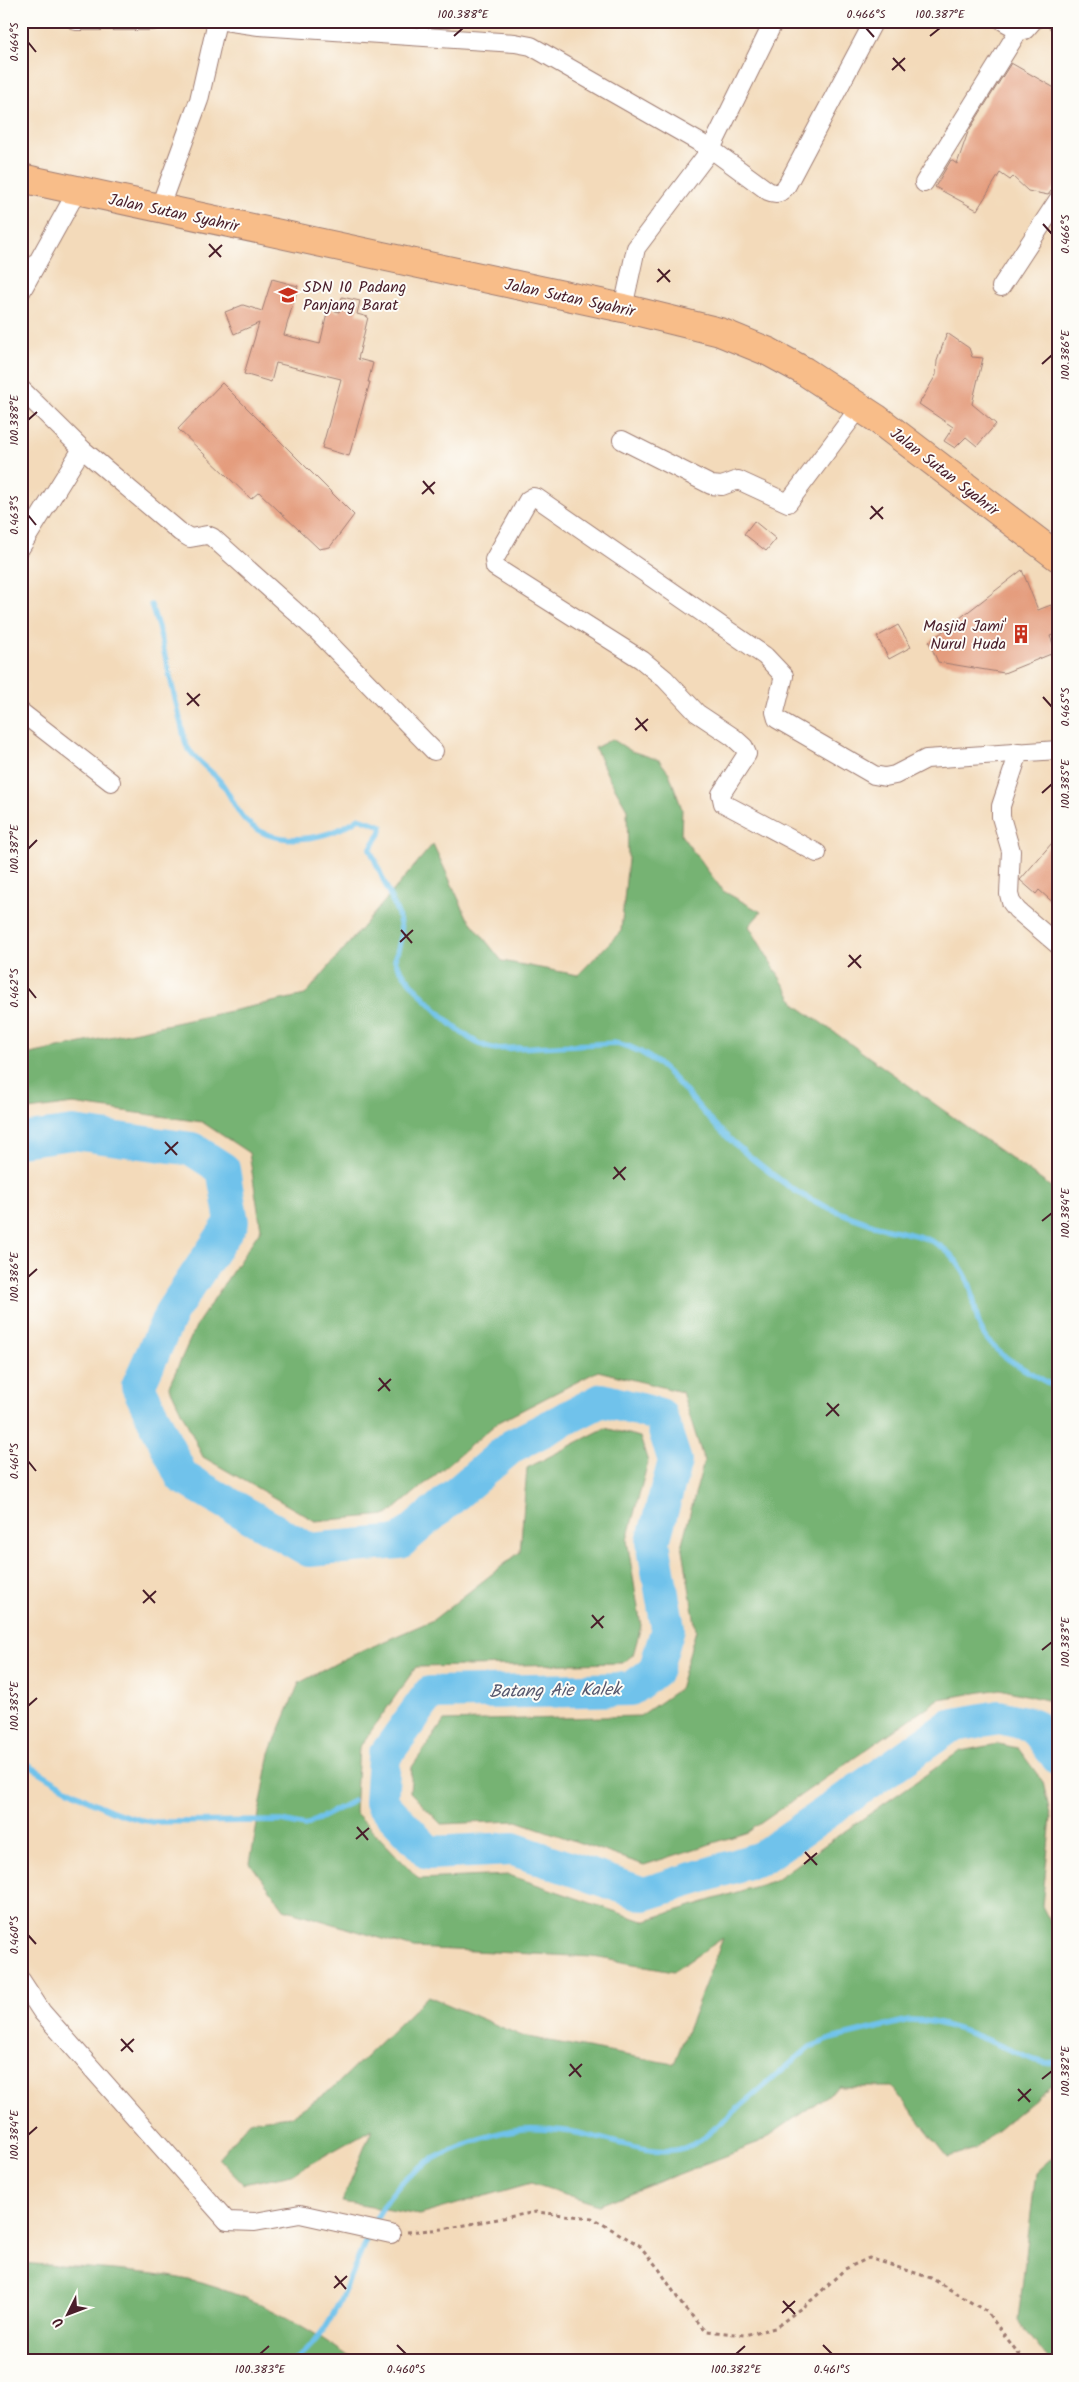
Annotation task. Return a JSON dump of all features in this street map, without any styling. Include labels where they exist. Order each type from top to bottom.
[{"type":"highway","name":"Jalan Sutan Syahrir","points":[[21,178],[76,192],[623,308],[720,332],[746,342],[804,371],[860,407],[1055,547]]},
{"type":"street","points":[[76,21],[153,21]]},
{"type":"street","points":[[159,209],[199,100],[217,21]]},
{"type":"street","points":[[224,21],[515,43],[531,46],[711,150],[768,191],[776,194],[782,192],[874,21]]},
{"type":"street","points":[[623,308],[636,248],[711,150],[774,21]]},
{"type":"street","points":[[924,183],[1026,26],[1003,21]]},
{"type":"street","points":[[21,292],[76,192]]},
{"type":"street","points":[[1002,287],[1058,200]]},
{"type":"street","points":[[21,389],[82,449],[185,536],[190,538],[207,535],[212,537],[318,632],[434,751]]},
{"type":"street","points":[[622,440],[710,485],[722,486],[738,480],[788,503],[860,407]]},
{"type":"street","points":[[21,547],[82,449]]},
{"type":"street","points":[[816,853],[722,803],[720,794],[747,754],[744,747],[733,737],[697,712],[665,679],[642,660],[495,567],[494,560],[528,500],[532,497],[537,498],[765,656],[784,676],[775,712],[777,719],[874,775],[885,777],[895,775],[926,760],[1058,750]]},
{"type":"street","points":[[21,712],[111,782]]},
{"type":"street","points":[[1019,752],[1000,806],[1011,851],[1009,894],[1011,902],[1017,910],[1058,945]]},
{"type":"street","points":[[21,1980],[42,2012],[227,2221],[254,2222],[300,2214],[353,2224],[391,2234]]},
{"type":"path","points":[[391,2234],[443,2229],[536,2212],[592,2218],[639,2245],[659,2269],[684,2308],[707,2331],[744,2335],[775,2328],[813,2299],[845,2269],[869,2258],[931,2278],[987,2312],[1024,2361]]},
{"type":"green space","points":[[612,739],[631,751],[659,760],[669,773],[682,809],[681,835],[723,891],[761,912],[749,926],[796,1005],[1058,1192],[1058,1711],[1050,1701],[1000,1689],[939,1699],[748,1832],[644,1865],[517,1821],[441,1824],[410,1792],[412,1767],[444,1721],[640,1716],[679,1689],[696,1630],[682,1543],[704,1461],[682,1392],[598,1371],[497,1423],[388,1515],[315,1521],[203,1457],[169,1386],[197,1324],[261,1229],[249,1153],[202,1122],[73,1104],[21,1111],[21,1056],[305,995],[433,844],[467,917],[502,961],[578,975],[621,931],[628,859],[627,809],[595,748]]},
{"type":"green space","points":[[605,1428],[640,1437],[648,1462],[627,1540],[641,1626],[633,1655],[622,1663],[416,1667],[359,1748],[355,1812],[419,1879],[509,1875],[643,1921],[773,1881],[960,1751],[998,1744],[1018,1748],[1043,1782],[1051,1818],[1042,1906],[1058,1937],[1058,2080],[975,2149],[948,2157],[892,2087],[839,2087],[759,2143],[599,2205],[531,2183],[419,2215],[342,2202],[372,2129],[292,2174],[243,2184],[218,2158],[250,2121],[291,2116],[332,2089],[428,1996],[522,2036],[674,2064],[723,1938],[674,1971],[593,1957],[413,1948],[284,1909],[250,1863],[270,1753],[299,1683],[346,1658],[433,1620],[520,1552],[527,1468]]},
{"type":"green space","points":[[1058,2152],[1058,2361],[1049,2361],[1018,2320],[1036,2172]]},
{"type":"green space","points":[[21,2263],[162,2275],[214,2287],[263,2306],[287,2318],[311,2331],[355,2361],[21,2361]]},
{"type":"building","points":[[1011,63],[1058,90],[1058,182],[1048,195],[1028,191],[1013,177],[1010,180],[1000,173],[977,210],[935,187],[951,160],[957,164],[968,132]]},
{"type":"building","points":[[272,279],[298,286],[284,335],[320,344],[328,309],[339,312],[342,297],[360,301],[357,314],[368,317],[358,359],[373,363],[368,382],[370,382],[349,456],[322,448],[341,379],[276,363],[271,382],[244,374],[259,323],[234,334],[225,312],[243,305],[262,311]]},
{"type":"building","points":[[947,333],[969,348],[972,357],[983,358],[972,404],[996,424],[977,446],[966,437],[955,448],[944,441],[953,427],[919,404],[936,375],[937,361]]},
{"type":"building","points":[[222,383],[354,515],[330,547],[319,549],[259,492],[251,499],[178,429]]},
{"type":"building","points":[[754,521],[776,539],[766,551],[744,534]]},
{"type":"building","points":[[1022,570],[1038,610],[1051,605],[1058,621],[1058,633],[1050,636],[1056,652],[1004,673],[938,662],[929,642]]},
{"type":"building","points":[[898,625],[911,647],[889,659],[877,637]]},
{"type":"building","points":[[1058,836],[1058,907],[1039,890],[1036,894],[1020,880]]},
{"type":"waterway","points":[[151,605],[159,630],[186,745],[194,756],[220,781],[245,820],[257,829],[271,835],[286,838],[302,838],[332,832],[359,818],[382,826],[380,834],[370,849],[398,914],[402,934],[395,960],[415,987],[454,1026],[477,1043],[496,1049],[616,1043],[633,1048],[647,1056],[673,1077],[706,1116],[726,1136],[753,1160],[791,1188],[809,1199],[842,1213],[874,1225],[924,1238],[942,1247],[954,1258],[966,1277],[971,1288],[978,1323],[987,1339],[1010,1361],[1058,1389]]},
{"type":"waterway","name":"Batang Aie Kalek","points":[[21,1140],[73,1133],[192,1149],[223,1169],[232,1222],[172,1311],[138,1386],[182,1477],[309,1550],[400,1542],[512,1446],[602,1400],[660,1415],[675,1461],[653,1542],[668,1628],[655,1671],[631,1689],[430,1693],[384,1757],[381,1802],[429,1853],[513,1849],[644,1894],[761,1858],[950,1726],[999,1717],[1033,1725],[1058,1758]]},
{"type":"waterway","points":[[21,1761],[101,1806],[117,1813],[152,1822],[282,1821],[305,1826],[353,1801]]},
{"type":"waterway","points":[[294,2361],[315,2341],[332,2317],[345,2291],[367,2236],[381,2210],[398,2187],[420,2167],[470,2143],[511,2131],[535,2129],[572,2132],[643,2149],[672,2150],[684,2148],[701,2140],[810,2047],[831,2039],[909,2020],[940,2024],[973,2034],[1034,2060],[1046,2063],[1058,2062]]},
{"type":"place","name":"SDN 10 Padang Panjang Barat","points":[[288,295]]},
{"type":"place","name":"Masjid Jami' Nurul Huda","points":[[1021,634]]}]
